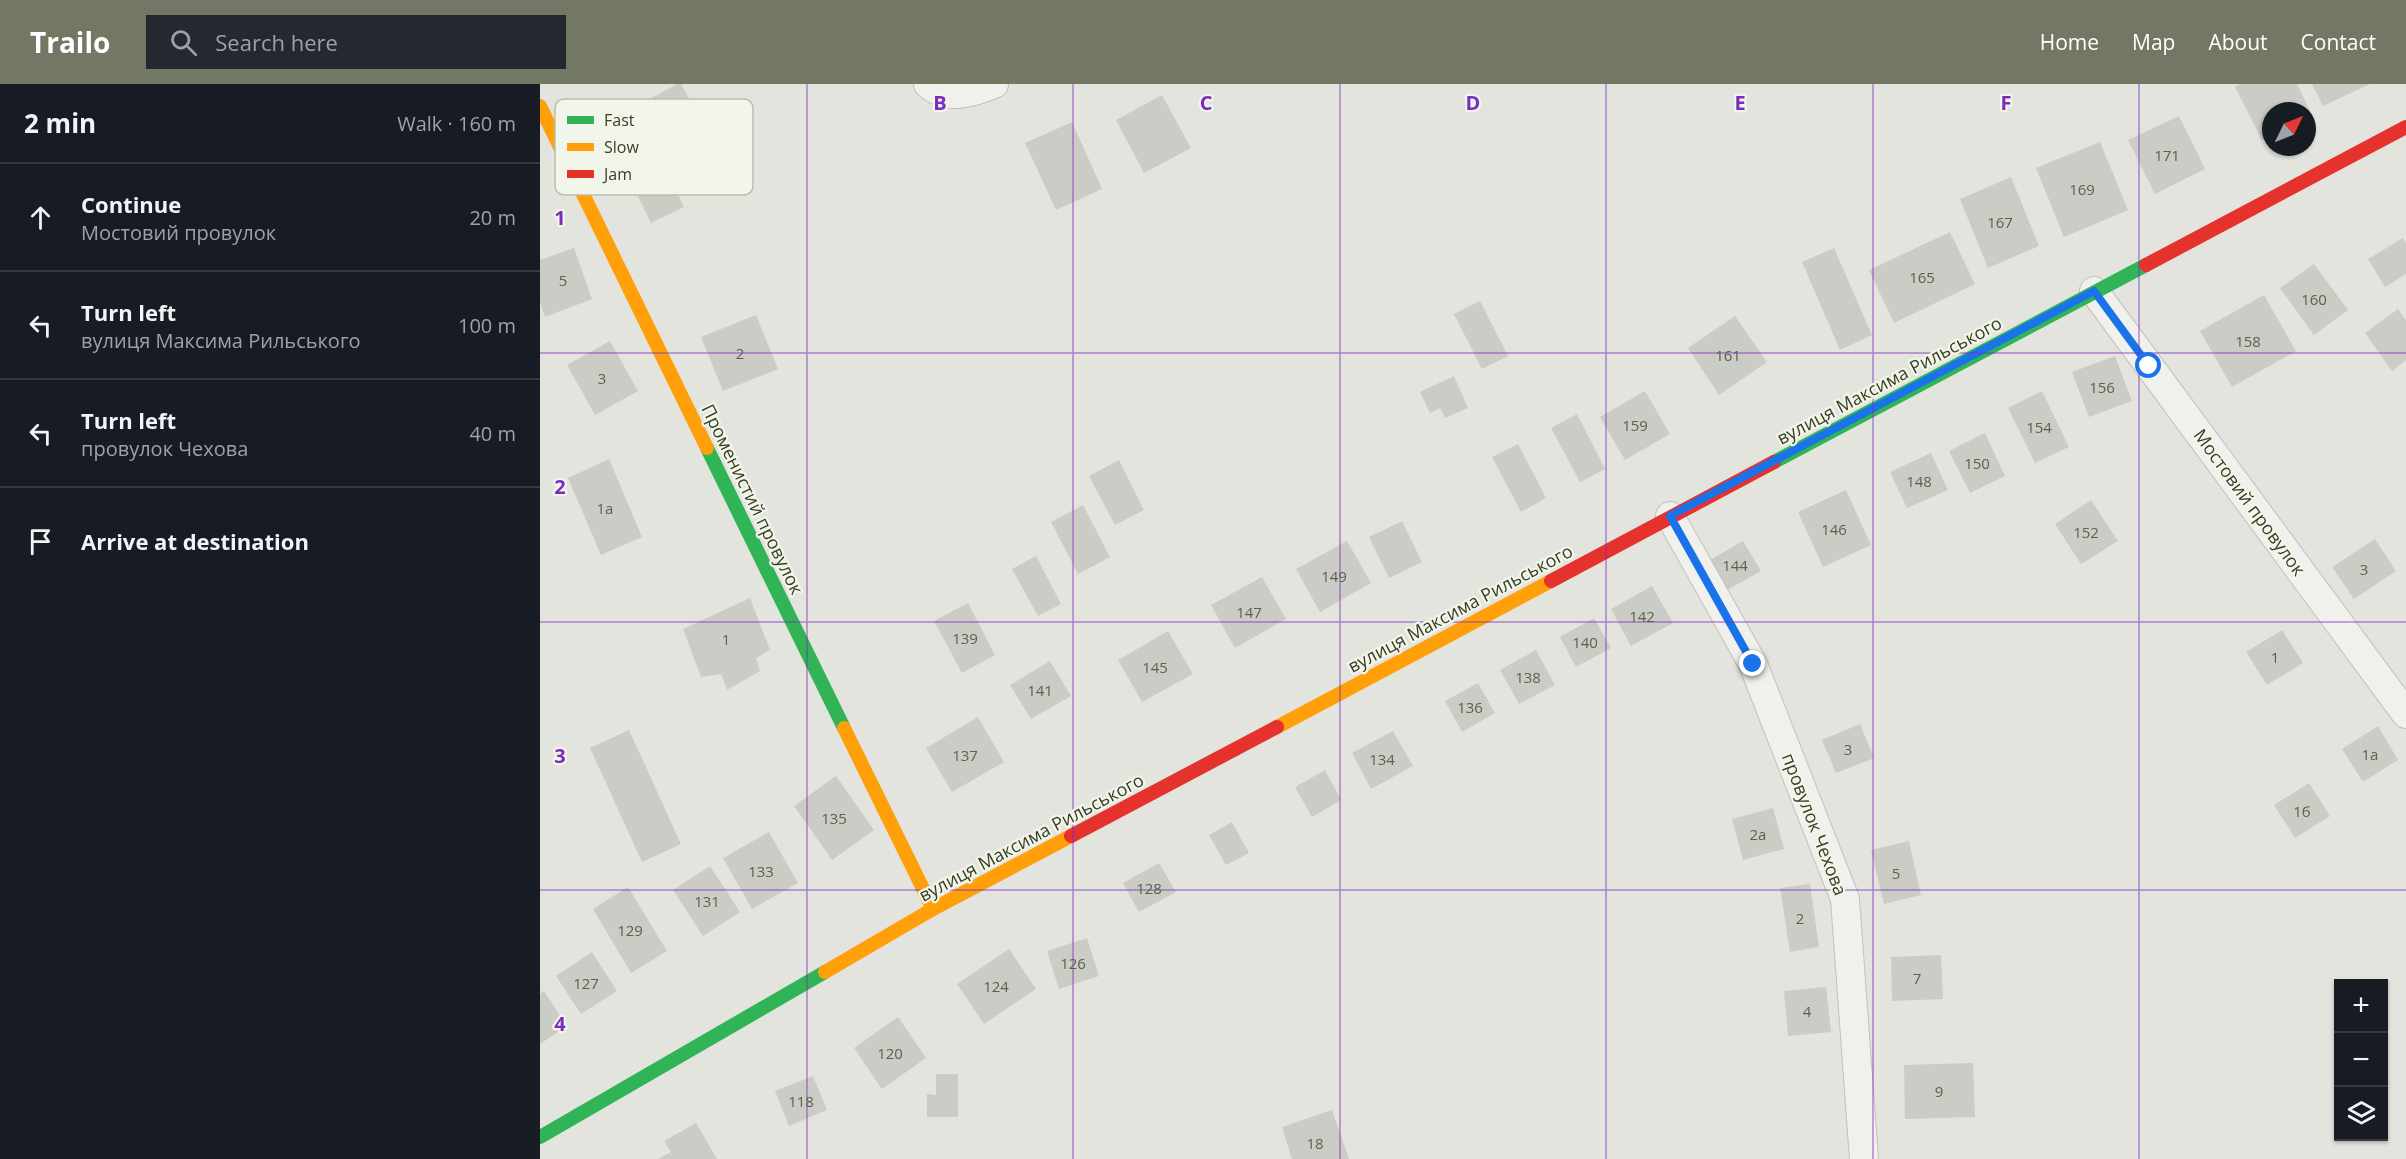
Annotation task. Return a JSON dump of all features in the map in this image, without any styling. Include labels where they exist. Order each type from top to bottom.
[{"type":"main road","name":"Променистий провулок","points":[[540,106],[555,137]]},
{"type":"main road","name":"вулиця Максима Рильського","points":[[540,1137],[933,909],[2406,127]]},
{"type":"main road","name":"Променистий провулок","points":[[584,195],[933,909]]},
{"type":"street","points":[[928,84],[936,92],[969,94],[994,84]]},
{"type":"street","name":"Мостовий провулок","points":[[2094,291],[2406,714]]},
{"type":"street","name":"провулок Чехова","points":[[1670,516],[1753,664],[1845,899],[1864,1159]]},
{"type":"building","points":[[681,84],[689,99],[650,99]]},
{"type":"building","points":[[2240,84],[2297,84],[2306,102],[2262,102],[2262,140],[2235,87]]},
{"type":"building","points":[[2312,84],[2370,84],[2323,106]]},
{"type":"building","points":[[1162,95],[1191,148],[1144,173],[1116,120]]},
{"type":"building","points":[[2179,116],[2205,169],[2155,194],[2128,140]]},
{"type":"building","points":[[1072,122],[1102,189],[1056,210],[1025,143]]},
{"type":"building","points":[[2100,142],[2128,210],[2064,237],[2036,168]]},
{"type":"building","points":[[2011,177],[2039,246],[1988,268],[1960,199]]},
{"type":"building","points":[[637,195],[678,195],[684,207],[651,223]]},
{"type":"building","points":[[1950,232],[1975,284],[1894,323],[1869,270]]},
{"type":"building","points":[[2403,238],[2406,243],[2406,274],[2385,287],[2368,259]]},
{"type":"building","points":[[574,248],[592,299],[545,317],[540,302],[540,260]]},
{"type":"building","points":[[1834,248],[1872,335],[1840,350],[1802,262]]},
{"type":"building","points":[[2314,264],[2348,310],[2314,335],[2280,288]]},
{"type":"building","points":[[2264,295],[2296,351],[2232,387],[2200,331]]},
{"type":"building","points":[[1480,301],[1508,356],[1482,369],[1454,314]]},
{"type":"building","points":[[2398,309],[2406,320],[2406,360],[2392,371],[2365,333]]},
{"type":"building","points":[[756,315],[778,369],[723,391],[701,337]]},
{"type":"building","points":[[1735,316],[1767,362],[1719,395],[1688,348]]},
{"type":"building","points":[[610,341],[638,391],[595,415],[567,365]]},
{"type":"building","points":[[2115,356],[2132,401],[2089,417],[2072,372]]},
{"type":"building","points":[[1454,376],[1468,408],[1445,418],[1440,408],[1430,413],[1420,392]]},
{"type":"building","points":[[1645,391],[1670,434],[1625,460],[1600,417]]},
{"type":"building","points":[[2042,391],[2069,447],[2035,463],[2008,408]]},
{"type":"building","points":[[1577,414],[1605,469],[1580,482],[1551,428]]},
{"type":"building","points":[[1985,433],[2005,476],[1970,493],[1949,451]]},
{"type":"building","points":[[1518,444],[1546,498],[1521,512],[1492,457]]},
{"type":"building","points":[[1931,453],[1948,490],[1907,508],[1890,472]]},
{"type":"building","points":[[609,459],[642,537],[601,555],[568,478]]},
{"type":"building","points":[[1119,460],[1144,510],[1115,525],[1089,476]]},
{"type":"building","points":[[1846,490],[1871,545],[1823,567],[1798,512]]},
{"type":"building","points":[[2091,500],[2118,541],[2081,564],[2055,524]]},
{"type":"building","points":[[1083,505],[1110,557],[1078,574],[1051,522]]},
{"type":"building","points":[[1402,521],[1422,562],[1389,578],[1369,537]]},
{"type":"building","points":[[2375,539],[2396,571],[2354,599],[2332,567]]},
{"type":"building","points":[[1347,541],[1371,583],[1320,612],[1296,569]]},
{"type":"building","points":[[1743,541],[1761,571],[1727,590],[1710,560]]},
{"type":"building","points":[[1036,556],[1061,604],[1038,616],[1012,569]]},
{"type":"building","points":[[1262,577],[1286,619],[1235,648],[1211,605]]},
{"type":"building","points":[[1652,586],[1673,623],[1631,646],[1611,609]]},
{"type":"building","points":[[750,598],[770,650],[756,658],[760,671],[727,690],[721,674],[701,677],[683,629]]},
{"type":"building","points":[[968,603],[995,655],[962,673],[934,621]]},
{"type":"building","points":[[1594,618],[1611,648],[1576,667],[1560,637]]},
{"type":"building","points":[[2282,630],[2303,663],[2267,685],[2246,652]]},
{"type":"building","points":[[1168,631],[1193,674],[1142,702],[1118,660]]},
{"type":"building","points":[[1536,650],[1555,685],[1519,704],[1500,670]]},
{"type":"building","points":[[1050,661],[1071,696],[1031,719],[1010,685]]},
{"type":"building","points":[[1478,683],[1495,713],[1462,732],[1445,701]]},
{"type":"building","points":[[978,717],[1004,762],[952,792],[926,748]]},
{"type":"building","points":[[1860,724],[1874,758],[1836,773],[1822,740]]},
{"type":"building","points":[[2378,726],[2398,760],[2363,782],[2342,749]]},
{"type":"building","points":[[629,730],[681,844],[642,862],[590,748]]},
{"type":"building","points":[[1393,731],[1413,766],[1371,789],[1352,753]]},
{"type":"building","points":[[1325,770],[1341,800],[1312,817],[1295,787]]},
{"type":"building","points":[[836,776],[874,830],[832,860],[794,806]]},
{"type":"building","points":[[2309,783],[2330,816],[2295,838],[2274,805]]},
{"type":"building","points":[[1773,808],[1784,849],[1743,860],[1732,819]]},
{"type":"building","points":[[1232,822],[1249,853],[1226,865],[1209,835]]},
{"type":"building","points":[[769,832],[798,883],[752,909],[723,858]]},
{"type":"building","points":[[1909,841],[1921,895],[1884,904],[1871,850]]},
{"type":"building","points":[[1159,863],[1176,892],[1139,912],[1123,883]]},
{"type":"building","points":[[710,866],[740,912],[703,936],[673,890]]},
{"type":"building","points":[[1810,884],[1819,947],[1790,952],[1780,888]]},
{"type":"building","points":[[628,887],[667,951],[631,973],[593,909]]},
{"type":"building","points":[[1087,938],[1099,976],[1059,989],[1047,951]]},
{"type":"building","points":[[1009,949],[1036,989],[984,1024],[957,984]]},
{"type":"building","points":[[592,952],[617,991],[581,1014],[556,976]]},
{"type":"building","points":[[1941,955],[1943,999],[1892,1001],[1891,957]]},
{"type":"building","points":[[1826,987],[1831,1032],[1788,1036],[1784,991]]},
{"type":"building","points":[[544,991],[567,1026],[540,1044],[540,994]]},
{"type":"building","points":[[898,1017],[926,1058],[882,1089],[854,1048]]},
{"type":"building","points":[[1973,1063],[1975,1117],[1905,1119],[1904,1065]]},
{"type":"building","points":[[936,1074],[958,1074],[958,1117],[927,1117],[927,1094],[936,1095]]},
{"type":"building","points":[[813,1076],[827,1110],[789,1126],[775,1091]]},
{"type":"building","points":[[1332,1110],[1349,1159],[1292,1159],[1282,1127]]},
{"type":"building","points":[[696,1123],[717,1159],[658,1159],[671,1152],[664,1141]]},
{"type":"traffic: fast","points":[[1774,462],[2146,265]]},
{"type":"traffic: fast","points":[[707,448],[844,728]]},
{"type":"traffic: fast","points":[[540,1137],[825,972]]},
{"type":"traffic: slow","points":[[540,106],[555,137]]},
{"type":"traffic: slow","points":[[583,195],[707,448]]},
{"type":"traffic: slow","points":[[1277,727],[1551,581]]},
{"type":"traffic: slow","points":[[844,728],[933,909]]},
{"type":"traffic: slow","points":[[825,972],[933,909],[1071,836]]},
{"type":"traffic: jam","points":[[2146,265],[2406,127]]},
{"type":"traffic: jam","points":[[1551,581],[1774,462]]},
{"type":"traffic: jam","points":[[1071,836],[1277,727]]},
{"type":"route","points":[[1753,664],[1670,516],[2094,291],[2149,366]]}]
